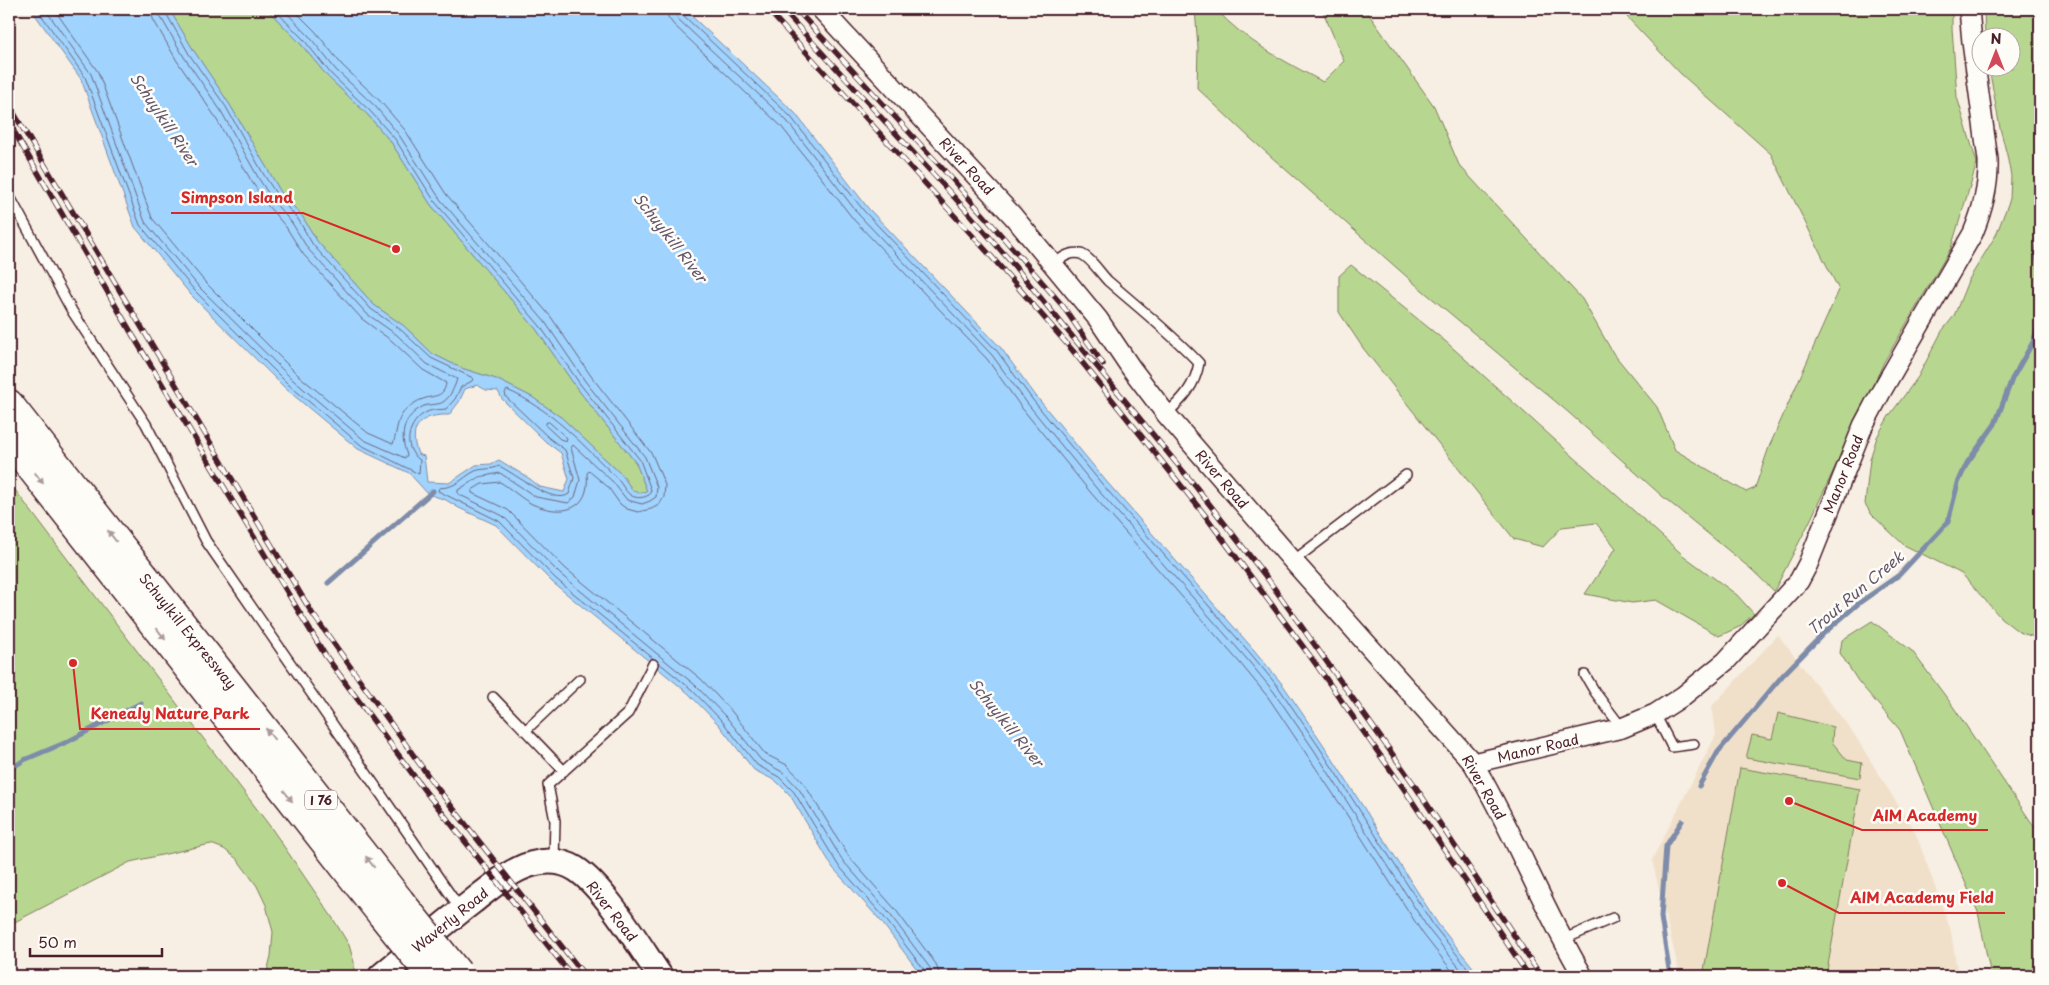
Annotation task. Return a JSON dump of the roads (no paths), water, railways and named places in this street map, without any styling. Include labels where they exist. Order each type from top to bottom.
[{"type":"highway","name":"Schuylkill Expressway","points":[[9,404],[137,585],[391,908],[459,975]]},
{"type":"highway","name":"Schuylkill Expressway","points":[[9,440],[137,585]]},
{"type":"highway","name":"Schuylkill Expressway","points":[[391,908],[430,976]]},
{"type":"street","name":"River Road","points":[[821,9],[1013,216],[1098,319],[1131,368],[1166,414],[1293,561],[1473,763],[1493,796],[1562,940],[1583,976]]},
{"type":"street","name":"Manor Road","points":[[1473,763],[1622,728],[1655,714],[1683,696],[1726,661],[1799,581],[1808,564],[1863,426],[1973,232],[1983,206],[1988,178],[1986,142],[1969,9]]},
{"type":"street","name":"River Road","points":[[522,867],[543,861],[554,862],[575,869],[597,889],[660,976]]},
{"type":"street","name":"Waverly Road","points":[[381,976],[498,882],[522,867]]},
{"type":"lane","points":[[9,195],[72,310],[146,424],[206,541],[462,910]]},
{"type":"lane","points":[[1053,264],[1065,255],[1080,254],[1086,257],[1107,279],[1176,338],[1199,363],[1197,375],[1190,388],[1182,399],[1166,414]]},
{"type":"lane","points":[[1293,561],[1406,475]]},
{"type":"lane","points":[[554,862],[555,821],[548,785],[628,714],[652,664]]},
{"type":"lane","points":[[1584,675],[1622,728]]},
{"type":"lane","points":[[525,731],[580,679]]},
{"type":"lane","points":[[493,697],[564,771]]},
{"type":"lane","points":[[1655,714],[1672,747],[1694,744]]},
{"type":"lane","points":[[1562,940],[1613,918]]},
{"type":"water","name":"Schuylkill River","points":[[31,9],[169,9],[230,105],[282,194],[302,216],[317,241],[374,305],[404,326],[433,354],[461,368],[496,379],[532,397],[562,418],[622,475],[633,491],[640,493],[647,491],[636,463],[576,387],[536,329],[431,205],[391,142],[367,114],[328,77],[300,43],[267,9],[684,9],[795,113],[868,208],[1001,348],[1036,396],[1106,481],[1283,685],[1438,924],[1480,976],[922,976],[880,920],[833,868],[790,795],[776,781],[754,770],[719,725],[688,693],[552,582],[496,525],[446,500],[428,494],[409,473],[358,449],[286,389],[191,295],[135,227],[81,79]],"holes":[[[477,385],[486,390],[498,391],[502,399],[546,442],[561,453],[569,479],[564,492],[540,487],[499,460],[491,464],[476,465],[449,483],[427,482],[424,456],[418,454],[415,444],[414,436],[419,424],[431,417],[449,415],[459,402],[465,389]]]},
{"type":"waterway","name":"Trout Run Creek","points":[[2040,230],[2037,258],[2040,268]]},
{"type":"waterway","name":"Trout Run Creek","points":[[1699,786],[1718,752],[1783,675],[1824,633],[1859,603],[1899,575],[1948,522],[1958,483],[1967,463],[1995,424],[2012,379],[2033,342],[2040,321]]},
{"type":"waterway","points":[[328,583],[433,491]]},
{"type":"waterway","points":[[9,770],[24,760],[67,742],[141,703]]},
{"type":"waterway","name":"Trout Run Creek","points":[[1670,976],[1661,917],[1666,846],[1682,821]]},
{"type":"railway","points":[[767,9],[991,256],[1073,351],[1204,514],[1310,656],[1404,789],[1529,976]]},
{"type":"railway","points":[[782,9],[1012,263],[1196,487],[1267,578],[1413,783],[1541,976]]},
{"type":"railway","points":[[796,9],[953,180],[1062,305],[1103,364]]},
{"type":"railway","points":[[9,105],[312,613],[434,784],[585,976]]},
{"type":"railway","points":[[9,123],[135,339],[325,655],[425,791],[572,976]]},
{"type":"place","name":"Simpson Island","points":[[396,249]]},
{"type":"place","name":"Kenealy Nature Park","points":[[73,663]]},
{"type":"place","name":"AIM Academy","points":[[1789,801]]},
{"type":"place","name":"AIM Academy Field","points":[[1782,883]]}]
